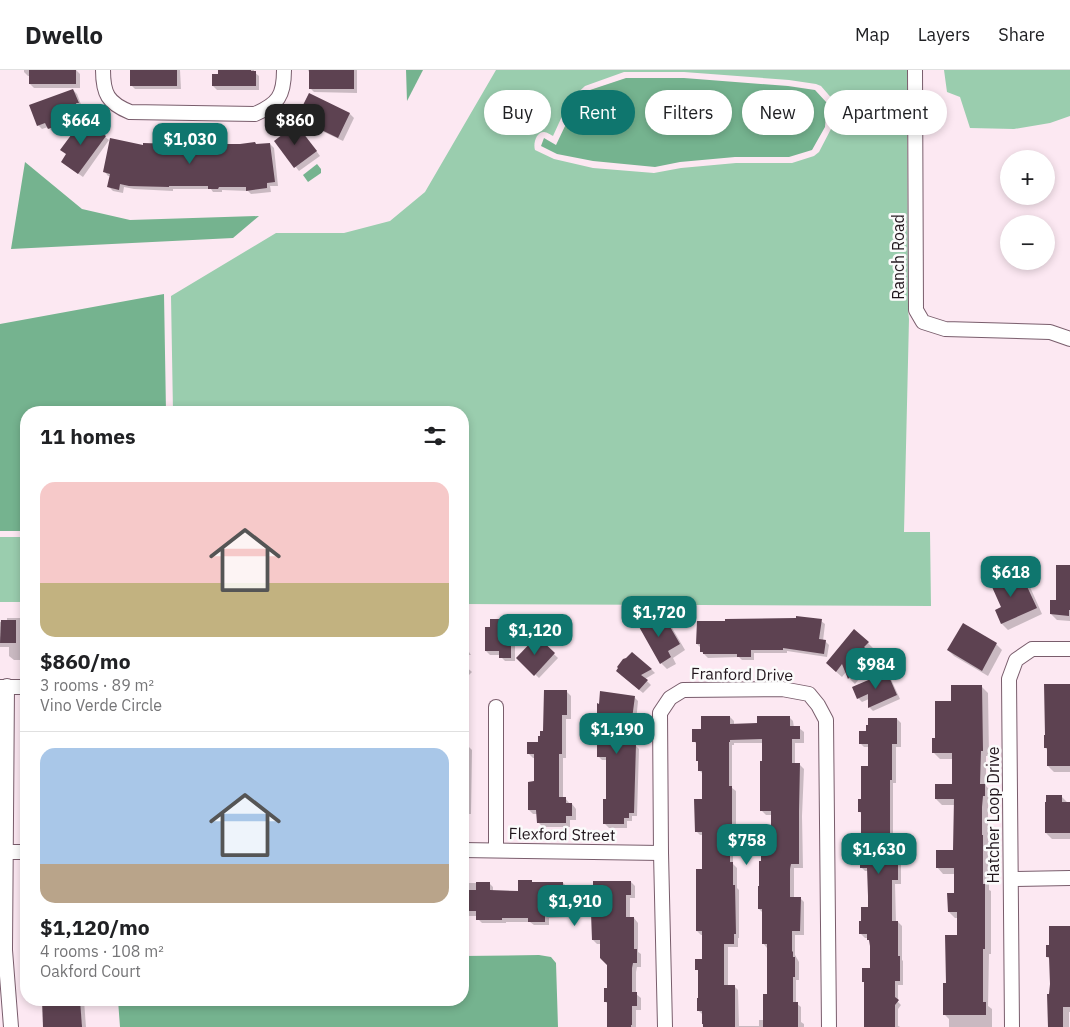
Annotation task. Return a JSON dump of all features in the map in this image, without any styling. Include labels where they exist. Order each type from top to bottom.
[{"type":"street","points":[[104,70],[104,81],[108,98],[117,107],[130,112],[255,114],[268,108],[278,99],[284,84],[284,70]]},
{"type":"street","name":"Ranch Road","points":[[915,70],[916,310],[923,322],[945,330],[1050,332],[1070,339]]},
{"type":"street","name":"Hatcher Loop Drive","points":[[1012,1027],[1009,678],[1016,660],[1032,649],[1070,649]]},
{"type":"street","points":[[11,1027],[5,950],[6,852],[3,686],[20,687]]},
{"type":"street","name":"Franford Drive","points":[[665,1027],[660,713],[670,698],[683,690],[782,689],[809,694],[818,705],[826,720],[829,1027]]},
{"type":"street","points":[[496,707],[496,850]]},
{"type":"street","name":"Flexford Street","points":[[469,850],[661,853]]},
{"type":"street","points":[[6,852],[20,852]]},
{"type":"street","points":[[1011,879],[1070,878]]},
{"type":"shaded area","points":[[406,70],[423,70],[407,101]]},
{"type":"shaded area","points":[[496,70],[907,70],[907,90],[824,90],[816,84],[789,80],[684,72],[624,72],[585,86],[581,90],[561,90],[561,118],[553,136],[551,135],[551,90],[484,90]]},
{"type":"shaded area","points":[[944,70],[1070,70],[1070,116],[1050,123],[1014,129],[970,128],[960,97],[947,92]]},
{"type":"shaded area","points":[[626,78],[684,78],[788,86],[815,90],[824,100],[824,129],[812,150],[789,157],[735,157],[680,162],[655,167],[593,161],[557,154],[541,146],[544,138],[556,145],[561,134],[635,135],[635,90],[590,90]]},
{"type":"shaded area","points":[[484,91],[484,135],[538,135],[535,142],[535,150],[554,159],[593,168],[654,173],[681,168],[736,163],[792,163],[814,156],[819,152],[828,135],[907,135],[909,319],[904,532],[930,532],[931,606],[469,604],[469,406],[173,406],[171,296],[276,233],[344,233],[390,221],[425,192]]},
{"type":"shaded area","points":[[25,162],[82,209],[130,220],[259,216],[233,238],[11,249]]},
{"type":"shaded area","points":[[317,164],[321,169],[321,173],[308,182],[303,175]]},
{"type":"shaded area","points":[[164,294],[166,406],[20,406],[20,531],[0,531],[0,324]]},
{"type":"shaded area","points":[[0,537],[20,537],[20,602],[0,602]]},
{"type":"shaded area","points":[[539,955],[551,957],[556,963],[558,1027],[120,1027],[118,1006],[469,1006],[469,956]]},
{"type":"building","points":[[29,70],[76,70],[76,84],[29,84]]},
{"type":"building","points":[[130,70],[177,70],[177,86],[130,86]]},
{"type":"building","points":[[218,70],[256,71],[256,86],[212,86],[212,74],[218,74]]},
{"type":"building","points":[[309,70],[354,70],[354,89],[309,89]]},
{"type":"building","points":[[73,89],[79,103],[76,103],[81,116],[48,129],[45,123],[37,126],[29,105]]},
{"type":"building","points":[[309,93],[350,113],[338,138],[299,119],[304,108],[302,107]]},
{"type":"building","points":[[83,119],[106,136],[78,174],[61,162],[66,154],[60,150]]},
{"type":"building","points":[[296,124],[317,151],[294,168],[274,141]]},
{"type":"building","points":[[110,138],[143,145],[143,143],[175,144],[175,141],[188,141],[188,139],[223,141],[223,144],[270,143],[275,182],[267,183],[267,188],[246,191],[246,187],[208,189],[208,186],[169,187],[120,184],[119,190],[107,187],[110,174],[103,172]]},
{"type":"building","points":[[1056,565],[1070,565],[1069,616],[1050,614],[1050,600],[1056,600]]},
{"type":"building","points":[[1004,571],[1011,586],[1024,580],[1037,608],[1001,624],[995,610],[1001,607],[988,578]]},
{"type":"building","points":[[653,616],[657,623],[665,618],[680,644],[668,651],[671,657],[660,664],[638,625]]},
{"type":"building","points":[[796,616],[822,619],[819,639],[826,640],[824,654],[783,648],[783,650],[751,650],[751,657],[737,657],[737,654],[703,654],[703,652],[700,652],[700,644],[696,644],[697,621],[796,618]]},
{"type":"building","points":[[490,619],[511,619],[511,658],[499,658],[499,651],[485,651],[485,627],[490,627]]},
{"type":"building","points":[[1,620],[16,620],[16,643],[0,643]]},
{"type":"building","points":[[963,623],[997,643],[982,671],[947,650]]},
{"type":"building","points":[[854,629],[869,642],[864,647],[870,652],[848,679],[842,664],[836,672],[826,663]]},
{"type":"building","points":[[537,636],[555,653],[534,676],[516,658]]},
{"type":"building","points":[[632,652],[652,669],[641,675],[648,680],[639,690],[616,671],[623,659]]},
{"type":"building","points":[[887,672],[897,695],[868,708],[868,694],[857,699],[852,687]]},
{"type":"building","points":[[1044,684],[1070,684],[1070,766],[1047,766],[1047,748],[1044,748]]},
{"type":"building","points":[[951,685],[982,685],[983,751],[981,751],[980,784],[985,784],[985,796],[983,796],[982,807],[982,835],[983,884],[985,884],[983,1002],[986,1002],[986,1015],[943,1015],[943,983],[946,983],[945,935],[957,935],[957,912],[948,912],[947,893],[954,893],[954,868],[936,868],[936,850],[953,850],[954,799],[935,799],[935,784],[952,784],[952,753],[932,753],[932,738],[935,738],[935,701],[951,701]]},
{"type":"building","points":[[544,690],[567,690],[567,715],[562,715],[562,754],[559,754],[559,797],[566,797],[566,803],[572,803],[572,816],[566,816],[566,823],[537,823],[536,810],[528,810],[528,782],[534,781],[534,754],[527,754],[527,742],[538,742],[540,731],[543,731]]},
{"type":"building","points":[[600,691],[635,696],[632,719],[628,718],[628,744],[636,744],[634,813],[629,813],[629,818],[624,818],[624,824],[603,824],[603,799],[606,799],[606,757],[597,757],[597,703],[599,704]]},
{"type":"building","points":[[701,716],[730,716],[730,724],[757,723],[757,716],[790,716],[790,726],[800,726],[800,739],[792,739],[792,763],[800,763],[799,864],[791,864],[790,869],[790,897],[801,897],[800,931],[792,931],[792,951],[793,957],[795,957],[793,1002],[798,1002],[798,1027],[763,1027],[763,994],[767,994],[767,944],[762,944],[762,909],[758,909],[758,886],[761,851],[771,851],[771,811],[760,811],[762,739],[730,740],[729,742],[729,786],[732,786],[730,862],[733,862],[733,885],[735,885],[736,934],[734,934],[734,944],[724,944],[724,985],[735,985],[735,1027],[703,1027],[702,1011],[697,1011],[698,970],[695,970],[695,959],[702,959],[702,931],[696,931],[696,869],[702,869],[702,832],[695,832],[694,799],[702,799],[702,771],[698,771],[696,742],[692,742],[692,729],[701,729]]},
{"type":"building","points":[[868,718],[897,718],[897,744],[892,744],[892,780],[890,780],[890,855],[898,855],[898,880],[892,880],[892,921],[898,921],[898,956],[900,956],[900,981],[895,981],[895,997],[899,1000],[895,1005],[895,1027],[864,1027],[864,982],[862,982],[862,968],[870,968],[870,946],[867,934],[859,934],[861,907],[868,907],[868,896],[867,868],[860,868],[861,812],[858,812],[858,799],[861,799],[861,766],[868,766],[868,744],[859,744],[859,731],[866,731]]},
{"type":"building","points":[[1046,795],[1062,795],[1062,802],[1070,802],[1070,833],[1045,833]]},
{"type":"building","points":[[518,880],[563,882],[563,888],[593,888],[593,881],[631,881],[631,895],[626,895],[626,917],[634,917],[634,949],[637,949],[637,963],[633,963],[632,968],[632,992],[637,992],[637,1006],[632,1006],[631,1027],[607,1027],[607,1002],[604,1002],[604,988],[607,988],[607,965],[600,958],[600,940],[592,940],[591,913],[545,914],[545,922],[528,922],[528,918],[476,920],[476,911],[469,911],[469,890],[476,890],[476,882],[490,882],[490,890],[518,891]]},
{"type":"building","points":[[1049,926],[1070,926],[1070,1007],[1063,1007],[1063,1027],[1048,1027],[1047,994],[1049,994],[1050,984],[1049,957],[1046,957],[1046,945],[1049,945]]},
{"type":"building","points":[[42,1006],[80,1006],[82,1027],[43,1027]]}]
